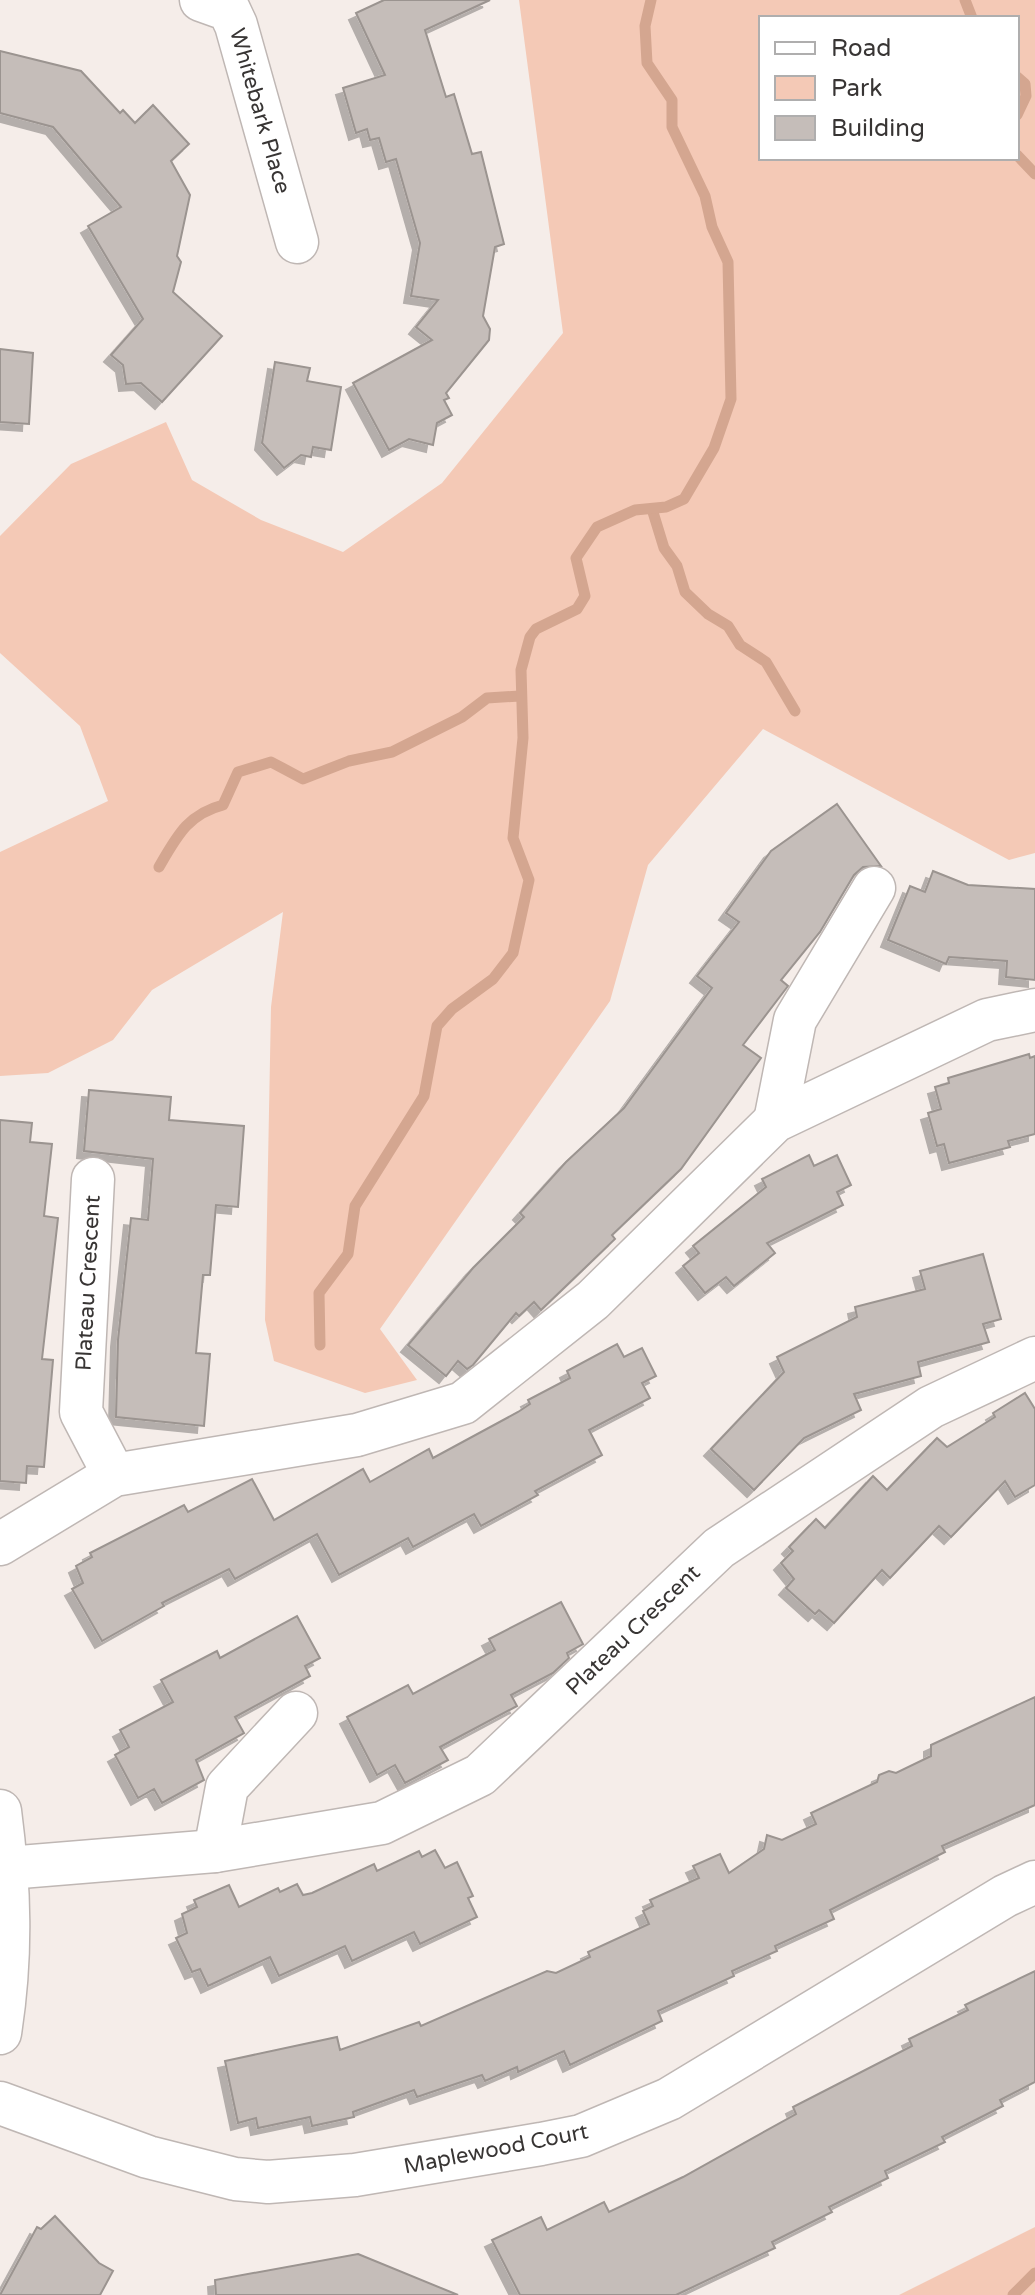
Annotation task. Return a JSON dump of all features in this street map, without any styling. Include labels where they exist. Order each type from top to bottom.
[{"type":"street","name":"Whitebark Place","points":[[201,0],[229,10],[236,25],[297,242]]},
{"type":"street","points":[[775,1121],[795,1020],[874,888]]},
{"type":"street","points":[[0,1544],[114,1475],[357,1435],[463,1403],[593,1300],[775,1121],[987,1020],[1035,1010]]},
{"type":"street","name":"Plateau Crescent","points":[[93,1179],[81,1412],[114,1475]]},
{"type":"street","name":"Plateau Crescent","points":[[8,1868],[215,1851],[382,1823],[480,1775],[719,1548],[931,1407],[1035,1358]]},
{"type":"street","points":[[215,1851],[227,1787],[296,1713]]},
{"type":"street","points":[[0,1811],[8,1868],[10,1940],[0,2033]]},
{"type":"street","name":"Maplewood Court","points":[[0,2103],[148,2157],[235,2179],[268,2182],[355,2175],[581,2136],[669,2099],[1005,1896],[1035,1882]]},
{"type":"green space","points":[[519,0],[1035,0],[1035,853],[1009,860],[763,729],[648,865],[610,1001],[380,1329],[417,1380],[365,1393],[274,1361],[265,1320],[271,1007],[283,912],[152,990],[113,1040],[48,1073],[0,1076],[0,852],[108,801],[80,726],[0,653],[0,536],[71,464],[166,422],[192,480],[261,520],[343,552],[442,483],[563,333]]},
{"type":"green space","points":[[1035,2227],[1035,2295],[899,2295]]},
{"type":"building","points":[[384,0],[490,0],[425,30],[446,97],[454,94],[472,154],[481,152],[504,244],[495,247],[483,316],[490,329],[489,340],[446,393],[449,398],[444,400],[452,415],[437,423],[433,445],[409,439],[389,450],[353,383],[432,340],[416,327],[438,300],[411,296],[420,243],[396,159],[386,162],[379,138],[370,140],[367,129],[356,133],[343,88],[385,75],[356,13]]},
{"type":"building","points":[[0,51],[81,71],[120,113],[123,110],[135,123],[153,105],[189,144],[171,161],[190,195],[177,256],[181,262],[173,292],[222,336],[162,402],[141,383],[126,384],[123,365],[111,355],[143,319],[88,226],[121,207],[53,127],[0,113]]},
{"type":"building","points":[[0,349],[33,353],[29,424],[0,422]]},
{"type":"building","points":[[275,362],[310,368],[307,381],[341,387],[331,450],[313,447],[311,457],[301,455],[284,468],[262,443]]},
{"type":"building","points":[[837,804],[881,866],[863,867],[854,875],[820,932],[781,980],[788,986],[743,1045],[761,1058],[681,1169],[612,1235],[615,1239],[541,1310],[534,1302],[519,1316],[516,1313],[473,1365],[467,1369],[458,1361],[446,1376],[408,1345],[473,1268],[524,1217],[520,1213],[566,1162],[624,1108],[712,988],[697,976],[739,922],[726,913],[771,851]]},
{"type":"building","points":[[933,871],[968,885],[1035,889],[1035,980],[1006,977],[1007,961],[949,957],[946,964],[888,940],[910,886],[925,892]]},
{"type":"building","points":[[1029,1054],[1030,1058],[1035,1056],[1035,1134],[1008,1141],[1010,1147],[949,1163],[944,1144],[937,1146],[928,1113],[941,1109],[935,1087],[949,1083],[948,1078]]},
{"type":"building","points":[[89,1090],[171,1097],[169,1120],[244,1126],[238,1207],[216,1205],[210,1275],[203,1275],[196,1353],[210,1354],[204,1426],[116,1417],[118,1340],[131,1218],[148,1220],[153,1159],[84,1151]]},
{"type":"building","points":[[0,1120],[32,1123],[30,1142],[52,1144],[44,1216],[58,1218],[42,1359],[53,1360],[44,1467],[27,1466],[26,1483],[0,1481]]},
{"type":"building","points":[[809,1155],[814,1166],[837,1155],[851,1185],[837,1192],[843,1205],[767,1243],[775,1253],[734,1286],[726,1277],[705,1293],[683,1266],[699,1253],[693,1246],[766,1187],[762,1179]]},
{"type":"building","points":[[983,1254],[1001,1319],[983,1324],[989,1342],[918,1362],[921,1376],[854,1394],[861,1410],[804,1438],[754,1490],[711,1449],[784,1372],[777,1357],[857,1317],[855,1307],[925,1289],[920,1271]]},
{"type":"building","points":[[617,1344],[624,1357],[642,1348],[656,1376],[642,1383],[650,1398],[589,1430],[602,1455],[535,1491],[538,1495],[481,1526],[474,1514],[413,1547],[408,1538],[339,1575],[317,1534],[235,1579],[229,1569],[162,1603],[164,1606],[102,1641],[72,1589],[83,1583],[76,1566],[92,1557],[90,1553],[184,1505],[188,1512],[252,1479],[274,1520],[363,1469],[370,1482],[429,1449],[433,1458],[518,1412],[530,1404],[528,1400],[570,1378],[567,1371]]},
{"type":"building","points":[[1025,1393],[1035,1409],[1035,1485],[1015,1497],[1005,1481],[951,1537],[939,1526],[890,1578],[882,1570],[834,1623],[819,1610],[815,1614],[786,1588],[794,1579],[781,1563],[793,1551],[789,1547],[816,1519],[825,1528],[873,1476],[887,1490],[937,1438],[947,1447],[995,1417],[993,1413]]},
{"type":"building","points":[[561,1602],[583,1644],[567,1653],[569,1658],[553,1673],[511,1695],[517,1706],[440,1747],[448,1760],[405,1783],[395,1765],[377,1775],[347,1717],[408,1685],[413,1694],[495,1650],[489,1639]]},
{"type":"building","points":[[297,1616],[320,1658],[305,1666],[310,1676],[235,1717],[244,1733],[196,1760],[204,1780],[162,1803],[154,1789],[138,1798],[115,1755],[129,1747],[120,1730],[173,1702],[161,1680],[217,1651],[220,1658]]},
{"type":"building","points":[[1035,1697],[1035,1805],[942,1846],[945,1852],[830,1910],[834,1919],[775,1946],[777,1951],[732,1971],[734,1976],[658,2011],[662,2021],[570,2065],[564,2051],[518,2072],[517,2067],[485,2081],[482,2075],[417,2097],[414,2090],[353,2112],[354,2117],[312,2126],[310,2117],[258,2128],[256,2118],[238,2123],[225,2061],[337,2037],[340,2050],[419,2022],[421,2026],[547,1971],[556,1973],[590,1957],[588,1952],[649,1924],[643,1911],[653,1906],[650,1900],[699,1878],[693,1866],[720,1854],[729,1873],[764,1849],[767,1835],[782,1840],[816,1824],[811,1813],[877,1782],[879,1775],[889,1771],[896,1773],[931,1756],[931,1745]]},
{"type":"building","points":[[435,1850],[445,1868],[457,1862],[473,1896],[468,1898],[477,1917],[420,1944],[414,1932],[352,1961],[345,1946],[279,1976],[270,1957],[208,1986],[200,1969],[192,1972],[176,1938],[187,1933],[182,1914],[197,1907],[194,1900],[229,1885],[239,1907],[278,1888],[280,1892],[297,1884],[303,1895],[312,1893],[374,1864],[377,1871],[419,1851],[422,1857]]},
{"type":"building","points":[[1035,1971],[1035,2082],[1000,2100],[1003,2106],[942,2137],[945,2142],[885,2171],[888,2178],[829,2207],[832,2212],[772,2242],[775,2248],[676,2295],[520,2295],[492,2240],[541,2217],[547,2230],[604,2202],[609,2212],[683,2177],[796,2114],[793,2107],[912,2046],[909,2039],[968,2010],[965,2005]]},
{"type":"building","points":[[55,2216],[99,2263],[113,2271],[100,2295],[0,2295],[37,2227],[41,2229]]},
{"type":"building","points":[[358,2254],[458,2295],[216,2295],[215,2280]]},
{"type":"waterway","points":[[320,1345],[319,1293],[348,1254],[355,1206],[424,1096],[437,1026],[452,1009],[493,979],[513,953],[529,880],[513,838],[523,738],[521,670],[530,637],[536,629],[577,609],[585,596],[576,558],[597,527],[635,510],[666,507],[684,499],[714,448],[731,399],[728,262],[712,227],[705,196],[672,127],[672,100],[647,63],[645,26],[651,0]]},
{"type":"waterway","points":[[965,0],[971,16]]},
{"type":"waterway","points":[[1019,79],[1025,84],[1026,96],[1019,111]]},
{"type":"waterway","points":[[1019,157],[1035,174]]},
{"type":"waterway","points":[[652,509],[664,548],[677,566],[685,592],[708,614],[728,626],[740,645],[766,662],[795,711]]},
{"type":"waterway","points":[[159,867],[192,820],[223,805],[238,772],[271,762],[303,779],[349,761],[392,752],[462,717],[487,698],[520,696]]},
{"type":"waterway","points":[[1013,2295],[1035,2273]]}]
